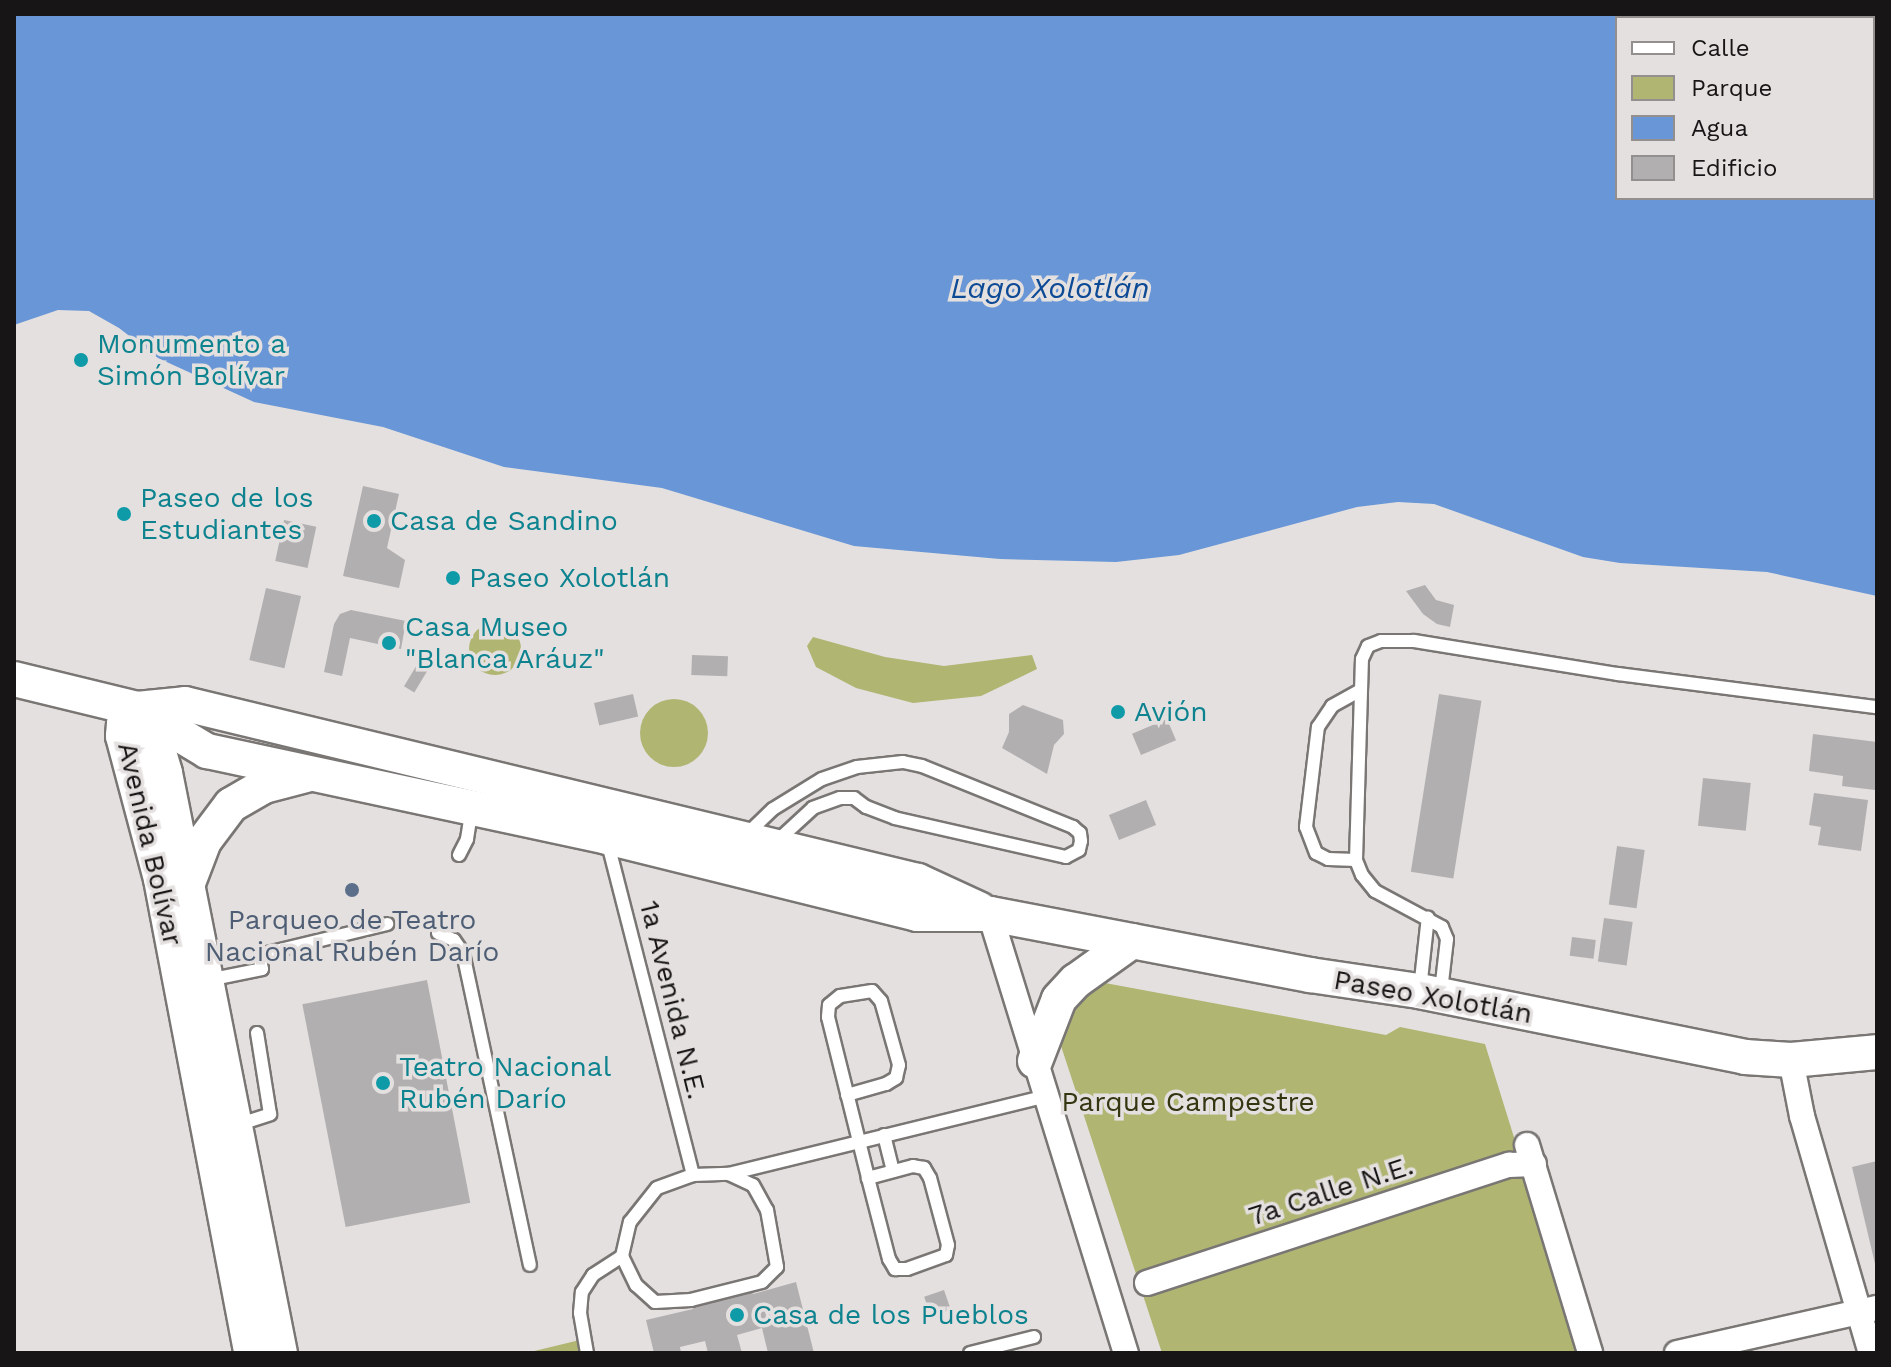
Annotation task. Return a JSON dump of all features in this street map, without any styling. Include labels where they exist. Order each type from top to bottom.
[{"type":"street","name":"Paseo Xolotlán","points":[[14,679],[71,693],[130,722],[198,748],[312,774],[475,791],[752,857]]},
{"type":"street","name":"Paseo Xolotlán","points":[[130,722],[185,704],[475,791],[607,837],[918,881],[990,914],[1430,994],[1745,1057],[1791,1060],[1877,1052]]},
{"type":"street","name":"Avenida Bolívar","points":[[251,1353],[130,722],[151,725],[208,980],[280,1353]]},
{"type":"street","points":[[188,883],[204,841],[231,805],[264,786],[312,774]]},
{"type":"street","points":[[990,914],[1126,1353]]},
{"type":"street","points":[[1035,1061],[1059,999],[1076,981],[1132,941]]},
{"type":"street","points":[[1791,1060],[1802,1116],[1868,1310],[1871,1353]]},
{"type":"street","name":"7a Calle N.E.","points":[[1147,1283],[1509,1165],[1530,1154],[1590,1353]]},
{"type":"street","points":[[1677,1353],[1868,1310]]},
{"type":"lane","points":[[1430,994],[1447,939],[1442,927],[1375,891],[1362,875],[1356,860],[1362,659],[1368,646],[1381,641],[1414,641],[1618,674],[1877,707]]},
{"type":"lane","points":[[1356,860],[1328,859],[1316,853],[1306,827],[1318,727],[1332,706],[1361,690]]},
{"type":"lane","points":[[752,857],[759,820],[784,802],[822,779],[857,767],[883,763],[922,766],[1073,827],[1080,833],[1079,850],[1066,857],[895,818],[866,807],[854,798],[849,783],[857,767]]},
{"type":"lane","points":[[459,855],[467,839],[475,791]]},
{"type":"lane","points":[[752,857],[813,808],[840,798],[854,798]]},
{"type":"lane","name":"1a Avenida N.E.","points":[[607,837],[693,1175]]},
{"type":"lane","points":[[1428,917],[1430,994]]},
{"type":"lane","points":[[208,980],[262,969],[259,955],[387,924]]},
{"type":"lane","points":[[438,933],[454,940],[463,953],[530,1265]]},
{"type":"lane","points":[[847,1095],[896,1078],[899,1065],[881,1001],[872,991],[858,990],[840,996],[829,1005],[828,1017],[847,1095],[868,1178],[889,1259],[895,1269],[937,1260],[946,1255],[948,1245],[930,1178],[924,1168],[893,1171],[868,1178]]},
{"type":"lane","points":[[237,1125],[270,1114],[257,1033]]},
{"type":"lane","points":[[729,1174],[753,1185],[767,1210],[777,1267],[762,1282],[691,1300],[655,1302],[636,1285],[622,1256],[630,1222],[657,1188],[693,1175],[729,1174],[1046,1096]]},
{"type":"lane","points":[[884,1135],[893,1171]]},
{"type":"lane","points":[[587,1353],[580,1313],[582,1292],[593,1275],[622,1256]]},
{"type":"lane","points":[[970,1353],[1034,1337]]},
{"type":"green space","points":[[495,623],[514,630],[521,649],[514,668],[495,675],[476,668],[469,649],[476,630]]},
{"type":"green space","points":[[813,637],[885,657],[944,666],[1032,655],[1037,669],[981,696],[913,703],[856,688],[816,667],[807,646]]},
{"type":"green space","points":[[674,699],[698,709],[708,733],[698,757],[674,767],[650,757],[640,733],[650,709]]},
{"type":"green space","name":"Parque Campestre","points":[[1105,983],[1386,1035],[1400,1027],[1485,1044],[1535,1205],[1576,1353],[1162,1353],[1061,1046],[1059,1020],[1084,987]]},
{"type":"green space","points":[[584,1339],[587,1353],[526,1353]]},
{"type":"water","name":"Lago Xolotlán","points":[[14,14],[1877,14],[1877,596],[1767,572],[1620,563],[1583,557],[1434,504],[1398,502],[1357,507],[1179,555],[1116,562],[1000,559],[854,546],[662,488],[504,467],[383,427],[254,402],[158,358],[119,328],[89,311],[58,310],[14,325]]},
{"type":"building","name":"Casa de Sandino","points":[[363,486],[399,494],[387,548],[405,560],[399,588],[343,576]]},
{"type":"building","points":[[284,520],[316,527],[308,568],[275,561]]},
{"type":"building","points":[[1425,585],[1436,600],[1454,605],[1450,627],[1437,624],[1423,614],[1406,591]]},
{"type":"building","points":[[266,588],[301,596],[284,668],[249,660]]},
{"type":"building","name":"Casa Museo \"Blanca Aráuz\"","points":[[351,610],[406,621],[401,649],[350,638],[342,676],[324,672],[334,624],[340,614]]},
{"type":"building","points":[[692,655],[728,656],[727,676],[691,675]]},
{"type":"building","points":[[421,658],[431,664],[414,692],[404,686]]},
{"type":"building","points":[[633,694],[638,716],[599,725],[594,703]]},
{"type":"building","points":[[1439,694],[1481,701],[1453,879],[1411,872]]},
{"type":"building","points":[[1023,705],[1063,720],[1064,734],[1054,745],[1047,774],[1002,748],[1009,732],[1009,714]]},
{"type":"building","points":[[1167,719],[1176,740],[1141,755],[1132,734]]},
{"type":"building","points":[[1813,734],[1877,742],[1875,790],[1842,786],[1843,776],[1809,771]]},
{"type":"building","points":[[1703,778],[1751,783],[1746,831],[1698,826]]},
{"type":"building","points":[[1814,793],[1868,800],[1861,851],[1818,845],[1821,827],[1809,825]]},
{"type":"building","points":[[1146,800],[1156,825],[1119,840],[1109,815]]},
{"type":"building","points":[[1617,846],[1645,850],[1637,908],[1609,904]]},
{"type":"building","points":[[1604,918],[1633,922],[1627,966],[1598,962]]},
{"type":"building","points":[[1572,937],[1596,940],[1594,959],[1570,956]]},
{"type":"building","name":"Teatro Nacional Rubén Darío","points":[[427,980],[470,1203],[346,1227],[302,1004]]},
{"type":"building","points":[[1877,1161],[1877,1268],[1876,1268],[1852,1167]]},
{"type":"building","name":"Casa de los Pueblos","points":[[796,1282],[814,1353],[768,1353],[762,1328],[737,1335],[742,1353],[708,1353],[705,1341],[680,1347],[681,1353],[654,1353],[646,1320],[693,1309],[692,1305],[717,1286],[751,1289],[753,1294]]},
{"type":"building","points":[[944,1290],[951,1310],[931,1317],[924,1297]]},
{"type":"place","name":"Monumento a Simón Bolívar","points":[[81,360]]},
{"type":"place","name":"Paseo de los Estudiantes","points":[[124,514]]},
{"type":"place","name":"Casa de Sandino","points":[[374,521]]},
{"type":"place","name":"Paseo Xolotlán","points":[[453,578]]},
{"type":"place","name":"Casa Museo \"Blanca Aráuz\"","points":[[389,643]]},
{"type":"place","name":"Avión","points":[[1118,712]]},
{"type":"place","name":"Parqueo de Teatro Nacional Rubén Darío","points":[[352,890]]},
{"type":"place","name":"Teatro Nacional Rubén Darío","points":[[383,1083]]},
{"type":"place","name":"Casa de los Pueblos","points":[[737,1315]]}]
